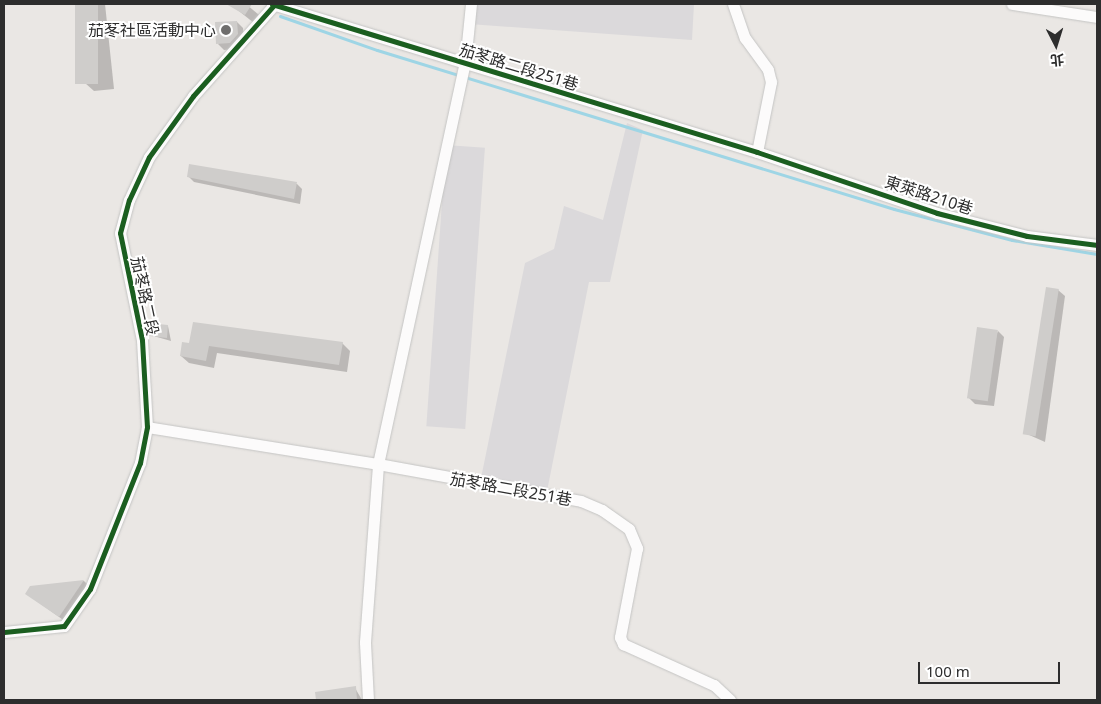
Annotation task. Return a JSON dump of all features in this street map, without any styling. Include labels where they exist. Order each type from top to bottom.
[{"type":"street","name":"茄苳路二段251巷","points":[[274,4],[757,152]]},
{"type":"street","name":"茄苳路二段","points":[[4,632],[64,626],[90,589],[131,486],[147,427],[142,340],[120,233],[129,200],[149,157],[193,96],[274,4]]},
{"type":"street","points":[[368,700],[365,633],[378,464],[465,63],[471,4]]},
{"type":"street","points":[[733,4],[745,38],[768,70],[771,82],[757,152]]},
{"type":"street","points":[[1012,4],[1097,17]]},
{"type":"street","name":"東萊路210巷","points":[[757,152],[981,225],[1097,245]]},
{"type":"street","name":"茄苳路二段251巷","points":[[147,427],[378,464],[581,501],[602,510],[629,529],[638,548],[620,637],[623,644],[714,685],[730,700]]},
{"type":"shaded area","points":[[470,4],[694,4],[692,40],[469,24]]},
{"type":"shaded area","points":[[627,123],[643,130],[610,282],[589,282],[547,491],[480,483],[525,263],[554,249],[564,206],[603,220]]},
{"type":"shaded area","points":[[446,145],[485,148],[465,429],[426,426]]},
{"type":"building","points":[[75,4],[98,4],[98,84],[75,84]]},
{"type":"building","points":[[226,4],[252,4],[245,15]]},
{"type":"building","name":"茄苳社區活動中心","points":[[237,21],[238,34],[230,43],[216,44],[215,22]]},
{"type":"building","points":[[189,164],[297,182],[294,199],[187,177]]},
{"type":"building","points":[[1046,287],[1059,289],[1036,436],[1023,434]]},
{"type":"building","points":[[193,322],[343,342],[339,365],[209,346],[206,361],[180,356],[182,342],[189,343]]},
{"type":"building","points":[[148,323],[168,325],[167,338],[149,336]]},
{"type":"building","points":[[977,327],[998,330],[988,401],[967,398]]},
{"type":"building","points":[[84,580],[59,617],[25,594],[30,586]]},
{"type":"building","points":[[356,686],[357,700],[316,700],[315,692]]},
{"type":"waterway","points":[[280,16],[377,50],[894,209],[1012,240],[1097,254]]},
{"type":"cycle path","points":[[272,4],[757,152],[937,213],[1027,236],[1097,245]]},
{"type":"cycle path","points":[[4,632],[64,626],[90,589],[140,463],[147,427],[142,340],[120,233],[129,200],[149,157],[193,96],[275,4]]},
{"type":"place","name":"茄苳社區活動中心","points":[[226,30]]}]
